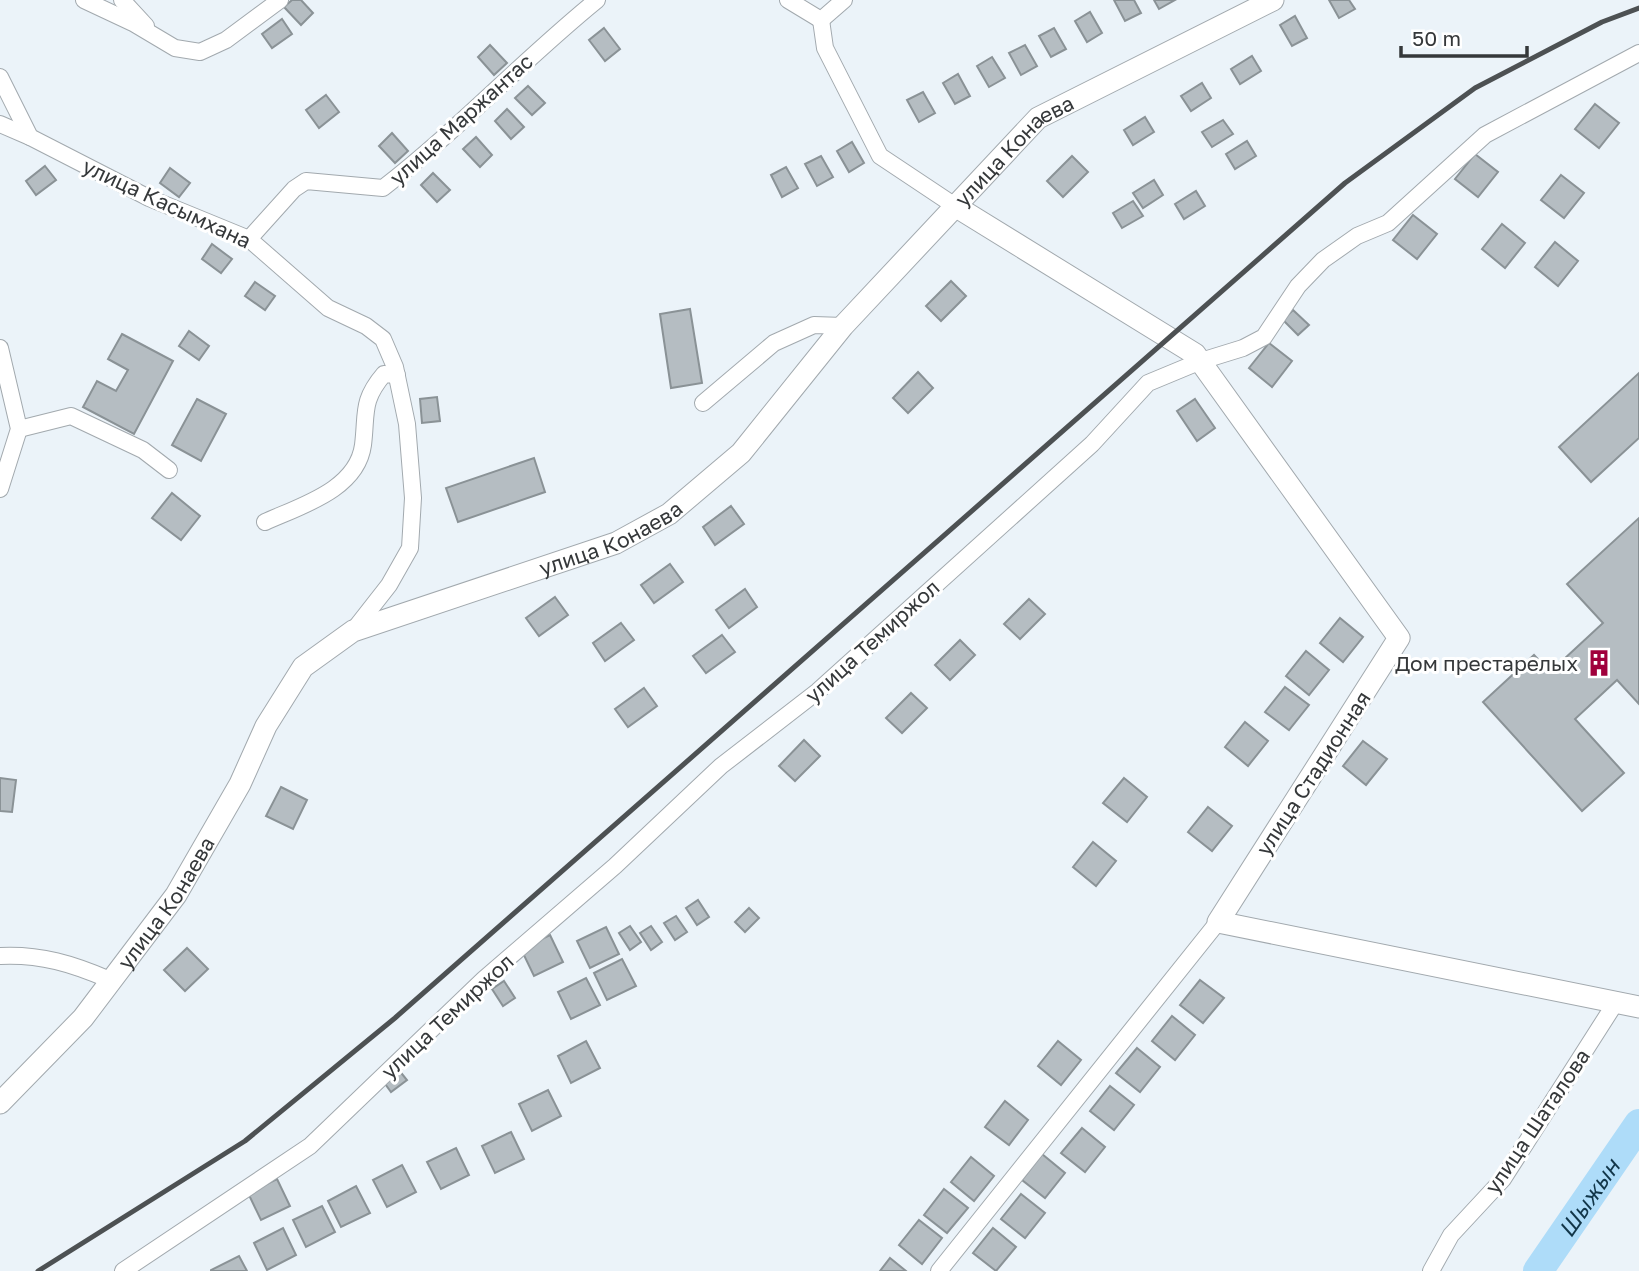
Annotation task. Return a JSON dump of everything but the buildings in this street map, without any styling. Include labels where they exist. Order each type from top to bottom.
[{"type":"street","points":[[84,0],[175,48],[200,52],[226,40],[280,0]]},
{"type":"street","points":[[122,0],[158,38]]},
{"type":"street","name":"улица Маржантас","points":[[249,239],[287,195],[306,181],[383,188],[446,138],[526,60],[597,0]]},
{"type":"street","points":[[788,0],[821,20]]},
{"type":"street","points":[[821,20],[844,0]]},
{"type":"street","name":"улица Конаева","points":[[0,1103],[83,1018],[176,895],[240,784],[266,726],[303,667],[353,631],[616,543],[669,514],[741,453],[843,326],[1038,118],[1273,0]]},
{"type":"street","points":[[821,20],[825,48],[880,156],[955,206]]},
{"type":"street","name":"улица Темиржол","points":[[123,1271],[310,1146],[484,979],[615,866],[721,766],[818,691],[1092,444],[1148,383],[1201,361],[1243,348],[1264,337],[1298,286],[1323,260],[1357,236],[1388,223],[1485,135],[1639,53]]},
{"type":"street","points":[[0,77],[30,137]]},
{"type":"street","name":"улица Касымхана","points":[[0,124],[149,198],[249,239],[328,308],[366,326],[383,339],[397,375],[407,424],[412,486],[410,548],[388,584],[353,631]]},
{"type":"street","name":"улица Стадионная","points":[[939,1271],[1218,922],[1399,638],[1195,354],[955,206]]},
{"type":"street","points":[[703,403],[774,343],[814,325],[843,326]]},
{"type":"street","points":[[0,348],[19,429],[0,489]]},
{"type":"street","points":[[265,522],[345,482],[362,449],[369,392],[384,374],[397,375]]},
{"type":"street","points":[[19,429],[71,416],[144,450],[169,470]]},
{"type":"street","points":[[1218,922],[1639,1007]]},
{"type":"street","points":[[0,956],[30,954],[72,964],[110,981]]},
{"type":"street","name":"улица Шаталова","points":[[1431,1271],[1451,1234],[1503,1180],[1616,1002]]},
{"type":"waterway","name":"Шыжын","points":[[1538,1271],[1639,1124]]},
{"type":"railway","points":[[38,1271],[245,1141],[395,1018],[1345,183],[1475,88],[1602,22],[1639,8]]},
{"type":"place","name":"Дом престарелых","points":[[1599,663]]}]
